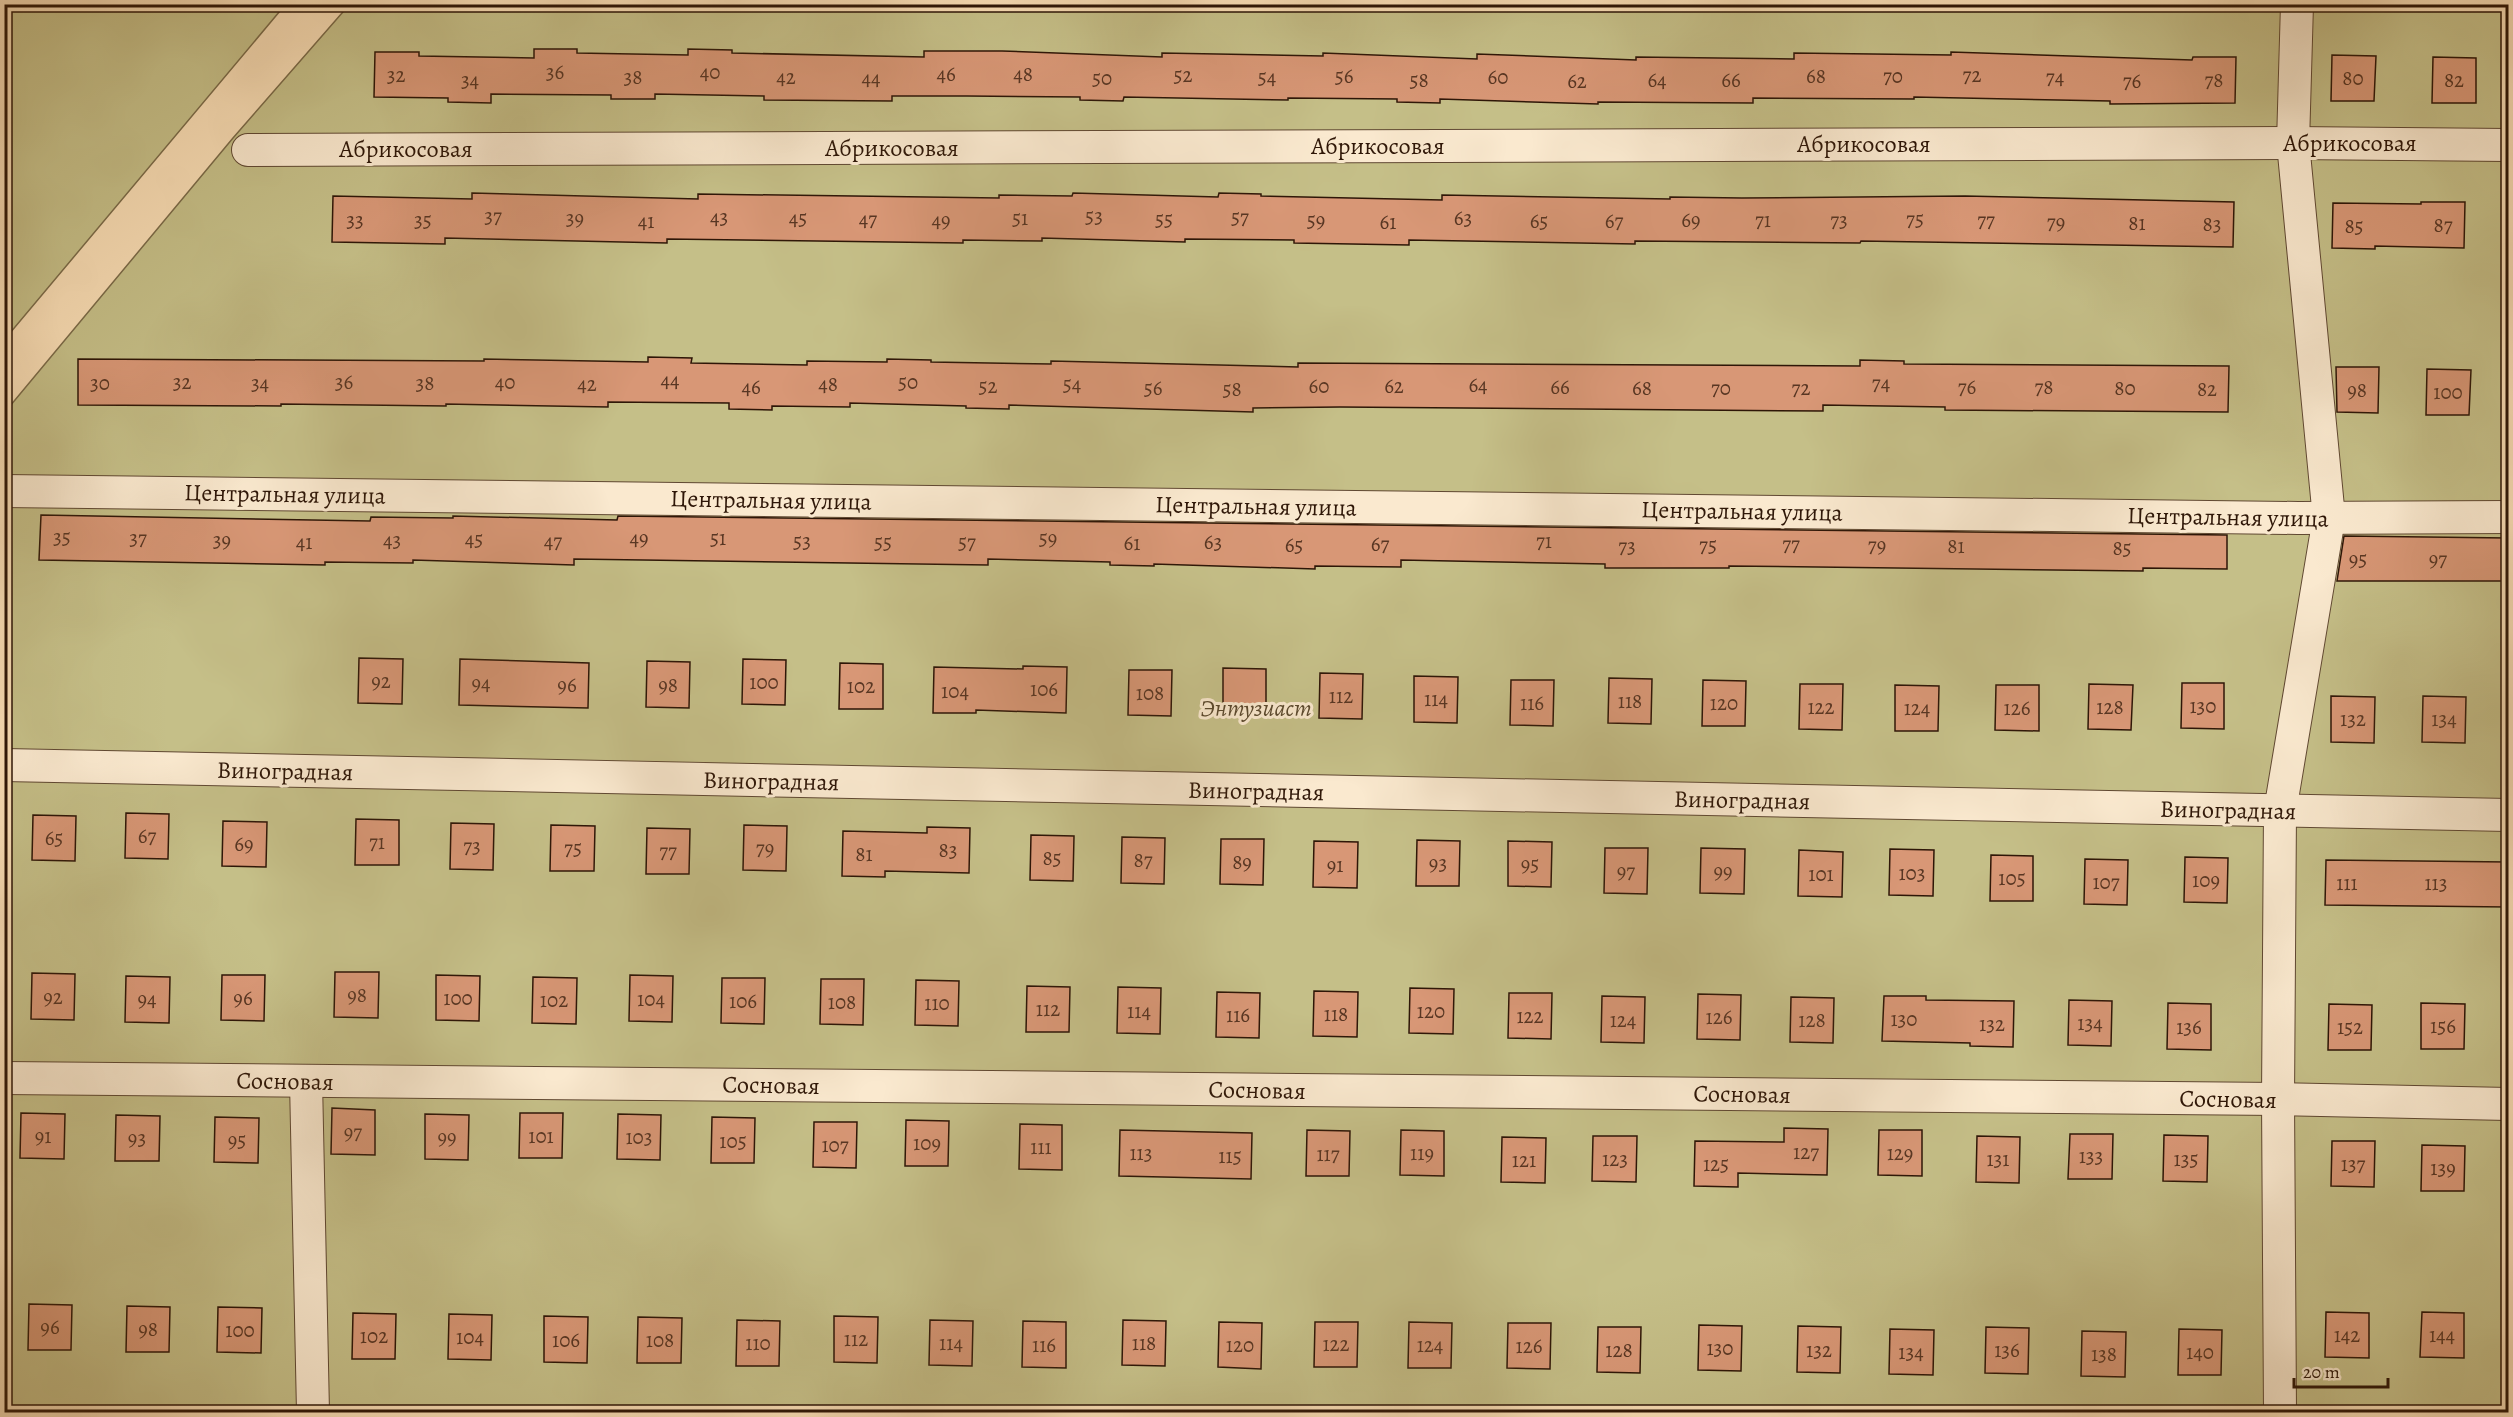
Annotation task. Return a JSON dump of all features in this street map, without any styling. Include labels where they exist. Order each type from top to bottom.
[{"type":"street","points":[[2280,1413],[2278,1099],[2280,812],[2329,518],[2293,143],[2297,4]]},
{"type":"street","name":"Абрикосовая","points":[[248,150],[2293,143],[2508,145]]},
{"type":"street","name":"Центральная улица","points":[[4,491],[2329,518],[2508,517]]},
{"type":"street","name":"Виноградная","points":[[4,765],[2508,815]]},
{"type":"street","name":"Сосновая","points":[[4,1078],[2278,1099],[2508,1104]]},
{"type":"street","points":[[306,1081],[313,1413]]},
{"type":"green space","points":[[4,5],[285,5],[5,339]]},
{"type":"green space","name":"Энтузиаст","points":[[349,5],[2508,5],[2508,1412],[5,1412],[5,412],[233,138]]},
{"type":"building","points":[[534,49],[577,49],[577,53],[688,55],[688,49],[732,50],[732,53],[924,57],[924,51],[1002,51],[1162,57],[1162,53],[1323,56],[1323,53],[1477,59],[1477,54],[1636,60],[1636,57],[1794,59],[1794,53],[1951,55],[1951,52],[2192,60],[2193,57],[2236,57],[2235,103],[2110,104],[2110,101],[1914,97],[1914,99],[1753,98],[1753,103],[1598,102],[1598,104],[1440,99],[1440,103],[1397,102],[1397,99],[1288,98],[1288,100],[1124,97],[1123,101],[1080,100],[1080,97],[967,96],[892,96],[892,101],[764,100],[764,96],[655,94],[655,99],[611,99],[611,95],[491,94],[491,103],[448,102],[448,98],[374,97],[375,52],[419,52],[419,56],[534,58]]},
{"type":"building","points":[[2332,55],[2376,56],[2374,101],[2331,101]]},
{"type":"building","points":[[2433,57],[2476,58],[2476,103],[2432,103]]},
{"type":"building","points":[[472,193],[698,199],[698,194],[999,198],[999,195],[1072,196],[1073,193],[1218,197],[1219,193],[1442,200],[1442,195],[1670,199],[1670,197],[1965,196],[2234,202],[2233,247],[1861,241],[1860,243],[1635,241],[1635,244],[1409,240],[1409,245],[1294,243],[1294,240],[1185,239],[1185,242],[1042,238],[1042,241],[963,240],[963,243],[667,239],[667,243],[445,238],[445,244],[332,242],[333,196],[472,199]]},
{"type":"building","points":[[2421,202],[2465,202],[2464,248],[2375,246],[2375,249],[2332,248],[2333,203],[2421,204]]},
{"type":"building","points":[[648,357],[692,358],[691,363],[807,365],[807,361],[887,362],[887,359],[931,360],[931,362],[1051,364],[1051,361],[1298,367],[1298,363],[1860,366],[1860,360],[1904,361],[1904,364],[2229,366],[2228,412],[1945,410],[1945,407],[1823,405],[1823,411],[1340,407],[1253,408],[1253,412],[1009,405],[1009,409],[850,403],[850,407],[772,406],[772,410],[729,409],[729,403],[608,402],[608,407],[446,404],[446,406],[78,405],[78,359],[484,361],[484,359],[648,362]]},
{"type":"building","points":[[2336,367],[2379,367],[2378,413],[2337,412]]},
{"type":"building","points":[[2427,369],[2471,370],[2469,415],[2426,415]]},
{"type":"building","points":[[41,515],[370,521],[371,517],[453,518],[453,516],[617,520],[618,516],[2227,535],[2227,569],[2143,568],[2143,571],[1729,566],[1729,568],[1605,568],[1605,564],[1401,560],[1401,567],[1315,566],[1315,569],[1154,564],[1154,566],[1110,565],[1110,562],[988,559],[988,565],[574,559],[574,565],[413,560],[413,563],[325,562],[325,565],[39,560]]},
{"type":"building","points":[[2344,536],[2508,538],[2508,581],[2337,581]]},
{"type":"building","points":[[359,658],[403,659],[402,704],[358,703]]},
{"type":"building","points":[[460,659],[589,663],[588,708],[459,705]]},
{"type":"building","points":[[743,659],[786,660],[785,705],[742,704]]},
{"type":"building","points":[[647,661],[690,662],[689,708],[646,707]]},
{"type":"building","points":[[840,663],[883,664],[883,709],[839,709]]},
{"type":"building","points":[[1023,666],[1067,667],[1066,713],[976,710],[976,713],[933,713],[934,667],[1023,669]]},
{"type":"building","points":[[1223,668],[1266,669],[1266,714],[1223,714]]},
{"type":"building","points":[[1129,670],[1172,670],[1171,716],[1128,715]]},
{"type":"building","points":[[1320,673],[1363,674],[1362,719],[1319,718]]},
{"type":"building","points":[[1414,676],[1458,677],[1457,723],[1414,722]]},
{"type":"building","points":[[1609,678],[1652,679],[1651,724],[1608,723]]},
{"type":"building","points":[[1511,680],[1554,680],[1553,726],[1510,725]]},
{"type":"building","points":[[1703,680],[1746,681],[1745,726],[1702,726]]},
{"type":"building","points":[[2182,683],[2224,683],[2224,729],[2181,728]]},
{"type":"building","points":[[1800,684],[1843,684],[1842,730],[1799,729]]},
{"type":"building","points":[[2089,684],[2133,685],[2131,730],[2088,729]]},
{"type":"building","points":[[1895,685],[1939,686],[1938,731],[1895,731]]},
{"type":"building","points":[[1996,685],[2039,685],[2039,731],[1995,730]]},
{"type":"building","points":[[2331,696],[2375,697],[2374,743],[2331,742]]},
{"type":"building","points":[[2423,696],[2466,697],[2465,743],[2422,742]]},
{"type":"building","points":[[126,813],[169,814],[168,859],[125,858]]},
{"type":"building","points":[[33,815],[76,816],[75,861],[32,860]]},
{"type":"building","points":[[356,819],[399,820],[399,865],[355,865]]},
{"type":"building","points":[[223,821],[267,822],[266,867],[222,866]]},
{"type":"building","points":[[451,823],[494,824],[493,870],[450,869]]},
{"type":"building","points":[[551,825],[595,826],[594,871],[550,871]]},
{"type":"building","points":[[744,825],[787,826],[786,871],[743,870]]},
{"type":"building","points":[[927,827],[970,828],[969,873],[885,871],[885,877],[842,876],[843,831],[927,833]]},
{"type":"building","points":[[647,828],[690,829],[689,874],[646,874]]},
{"type":"building","points":[[1031,835],[1074,836],[1073,881],[1030,880]]},
{"type":"building","points":[[1122,837],[1165,838],[1164,884],[1121,883]]},
{"type":"building","points":[[1221,839],[1264,839],[1263,885],[1220,884]]},
{"type":"building","points":[[1417,840],[1460,841],[1459,886],[1416,886]]},
{"type":"building","points":[[1314,841],[1358,842],[1357,888],[1313,887]]},
{"type":"building","points":[[1508,841],[1552,842],[1551,887],[1508,886]]},
{"type":"building","points":[[1605,848],[1648,848],[1647,894],[1604,893]]},
{"type":"building","points":[[1701,848],[1745,849],[1744,894],[1700,893]]},
{"type":"building","points":[[1890,849],[1934,850],[1933,896],[1889,895]]},
{"type":"building","points":[[1799,850],[1843,852],[1842,897],[1798,896]]},
{"type":"building","points":[[1991,855],[2033,856],[2033,901],[1990,901]]},
{"type":"building","points":[[2185,857],[2228,858],[2227,903],[2184,902]]},
{"type":"building","points":[[2085,859],[2128,860],[2127,905],[2084,904]]},
{"type":"building","points":[[2326,860],[2508,862],[2508,907],[2325,905]]},
{"type":"building","points":[[335,972],[379,972],[378,1018],[334,1017]]},
{"type":"building","points":[[32,973],[75,974],[74,1020],[31,1019]]},
{"type":"building","points":[[222,975],[265,975],[264,1021],[221,1020]]},
{"type":"building","points":[[436,975],[480,976],[479,1021],[436,1020]]},
{"type":"building","points":[[630,975],[673,976],[672,1022],[629,1021]]},
{"type":"building","points":[[126,976],[170,977],[169,1023],[125,1022]]},
{"type":"building","points":[[533,977],[577,978],[576,1024],[532,1023]]},
{"type":"building","points":[[722,978],[765,978],[764,1024],[721,1023]]},
{"type":"building","points":[[821,979],[864,979],[863,1025],[820,1024]]},
{"type":"building","points":[[916,980],[959,981],[958,1026],[915,1025]]},
{"type":"building","points":[[1027,986],[1070,987],[1069,1032],[1026,1032]]},
{"type":"building","points":[[1118,987],[1161,988],[1160,1034],[1117,1033]]},
{"type":"building","points":[[1410,988],[1454,989],[1453,1034],[1409,1033]]},
{"type":"building","points":[[1314,991],[1358,992],[1357,1037],[1313,1036]]},
{"type":"building","points":[[1217,992],[1260,993],[1259,1038],[1216,1037]]},
{"type":"building","points":[[1509,993],[1552,993],[1551,1039],[1508,1038]]},
{"type":"building","points":[[1698,994],[1741,995],[1740,1040],[1697,1039]]},
{"type":"building","points":[[1602,996],[1645,997],[1644,1043],[1601,1042]]},
{"type":"building","points":[[1884,996],[1926,996],[1926,1000],[2014,1001],[2013,1047],[1970,1046],[1970,1043],[1882,1041]]},
{"type":"building","points":[[1791,997],[1834,998],[1833,1043],[1790,1042]]},
{"type":"building","points":[[2069,1000],[2112,1001],[2111,1046],[2068,1045]]},
{"type":"building","points":[[2168,1003],[2211,1004],[2211,1050],[2167,1049]]},
{"type":"building","points":[[2421,1003],[2465,1004],[2464,1049],[2421,1049]]},
{"type":"building","points":[[2329,1004],[2372,1005],[2371,1050],[2328,1050]]},
{"type":"building","points":[[332,1108],[375,1110],[375,1155],[331,1154]]},
{"type":"building","points":[[21,1113],[65,1114],[64,1159],[20,1158]]},
{"type":"building","points":[[520,1113],[563,1113],[562,1158],[519,1158]]},
{"type":"building","points":[[425,1114],[469,1115],[468,1160],[425,1159]]},
{"type":"building","points":[[618,1114],[661,1115],[660,1160],[617,1159]]},
{"type":"building","points":[[116,1115],[160,1116],[159,1161],[115,1161]]},
{"type":"building","points":[[215,1117],[259,1118],[258,1163],[214,1162]]},
{"type":"building","points":[[712,1117],[755,1118],[754,1163],[711,1163]]},
{"type":"building","points":[[906,1120],[949,1121],[948,1166],[905,1166]]},
{"type":"building","points":[[814,1122],[857,1122],[856,1168],[813,1167]]},
{"type":"building","points":[[1020,1124],[1062,1125],[1062,1170],[1019,1169]]},
{"type":"building","points":[[1784,1128],[1828,1129],[1827,1175],[1738,1173],[1738,1187],[1694,1186],[1695,1141],[1784,1142]]},
{"type":"building","points":[[1120,1130],[1252,1133],[1251,1179],[1119,1176]]},
{"type":"building","points":[[1307,1130],[1350,1131],[1349,1176],[1306,1176]]},
{"type":"building","points":[[1401,1130],[1444,1131],[1444,1176],[1400,1175]]},
{"type":"building","points":[[1879,1130],[1922,1130],[1922,1176],[1878,1175]]},
{"type":"building","points":[[2070,1134],[2113,1134],[2112,1179],[2068,1179]]},
{"type":"building","points":[[2164,1135],[2208,1136],[2207,1182],[2163,1181]]},
{"type":"building","points":[[1593,1136],[1637,1136],[1636,1182],[1592,1181]]},
{"type":"building","points":[[1977,1136],[2020,1137],[2019,1183],[1976,1182]]},
{"type":"building","points":[[1502,1137],[1546,1138],[1545,1183],[1501,1182]]},
{"type":"building","points":[[2332,1141],[2375,1141],[2374,1187],[2331,1186]]},
{"type":"building","points":[[2422,1145],[2465,1146],[2464,1191],[2421,1191]]},
{"type":"building","points":[[29,1304],[72,1305],[71,1350],[28,1350]]},
{"type":"building","points":[[127,1306],[170,1307],[169,1352],[126,1352]]},
{"type":"building","points":[[218,1307],[262,1308],[261,1353],[217,1352]]},
{"type":"building","points":[[2326,1312],[2369,1313],[2369,1358],[2325,1357]]},
{"type":"building","points":[[2422,1312],[2464,1313],[2464,1358],[2420,1357]]},
{"type":"building","points":[[353,1313],[396,1314],[395,1359],[352,1359]]},
{"type":"building","points":[[449,1314],[492,1315],[491,1360],[448,1359]]},
{"type":"building","points":[[544,1316],[588,1317],[587,1363],[544,1362]]},
{"type":"building","points":[[834,1316],[878,1317],[877,1363],[834,1362]]},
{"type":"building","points":[[638,1317],[682,1318],[681,1363],[637,1363]]},
{"type":"building","points":[[737,1320],[780,1321],[779,1366],[736,1366]]},
{"type":"building","points":[[930,1320],[973,1321],[972,1366],[929,1365]]},
{"type":"building","points":[[1123,1320],[1166,1321],[1165,1366],[1122,1365]]},
{"type":"building","points":[[1023,1321],[1066,1322],[1066,1368],[1022,1367]]},
{"type":"building","points":[[1219,1322],[1262,1323],[1261,1369],[1218,1367]]},
{"type":"building","points":[[1315,1322],[1358,1322],[1357,1367],[1314,1367]]},
{"type":"building","points":[[1409,1322],[1452,1323],[1451,1368],[1408,1368]]},
{"type":"building","points":[[1508,1323],[1551,1323],[1550,1369],[1507,1368]]},
{"type":"building","points":[[1699,1325],[1742,1326],[1741,1371],[1698,1370]]},
{"type":"building","points":[[1798,1326],[1841,1327],[1840,1373],[1797,1372]]},
{"type":"building","points":[[1598,1327],[1641,1327],[1640,1373],[1597,1372]]},
{"type":"building","points":[[1986,1327],[2029,1328],[2028,1374],[1985,1373]]},
{"type":"building","points":[[1890,1329],[1934,1330],[1933,1375],[1889,1374]]},
{"type":"building","points":[[2179,1329],[2222,1330],[2221,1375],[2178,1375]]},
{"type":"building","points":[[2082,1331],[2126,1332],[2125,1377],[2081,1376]]}]
